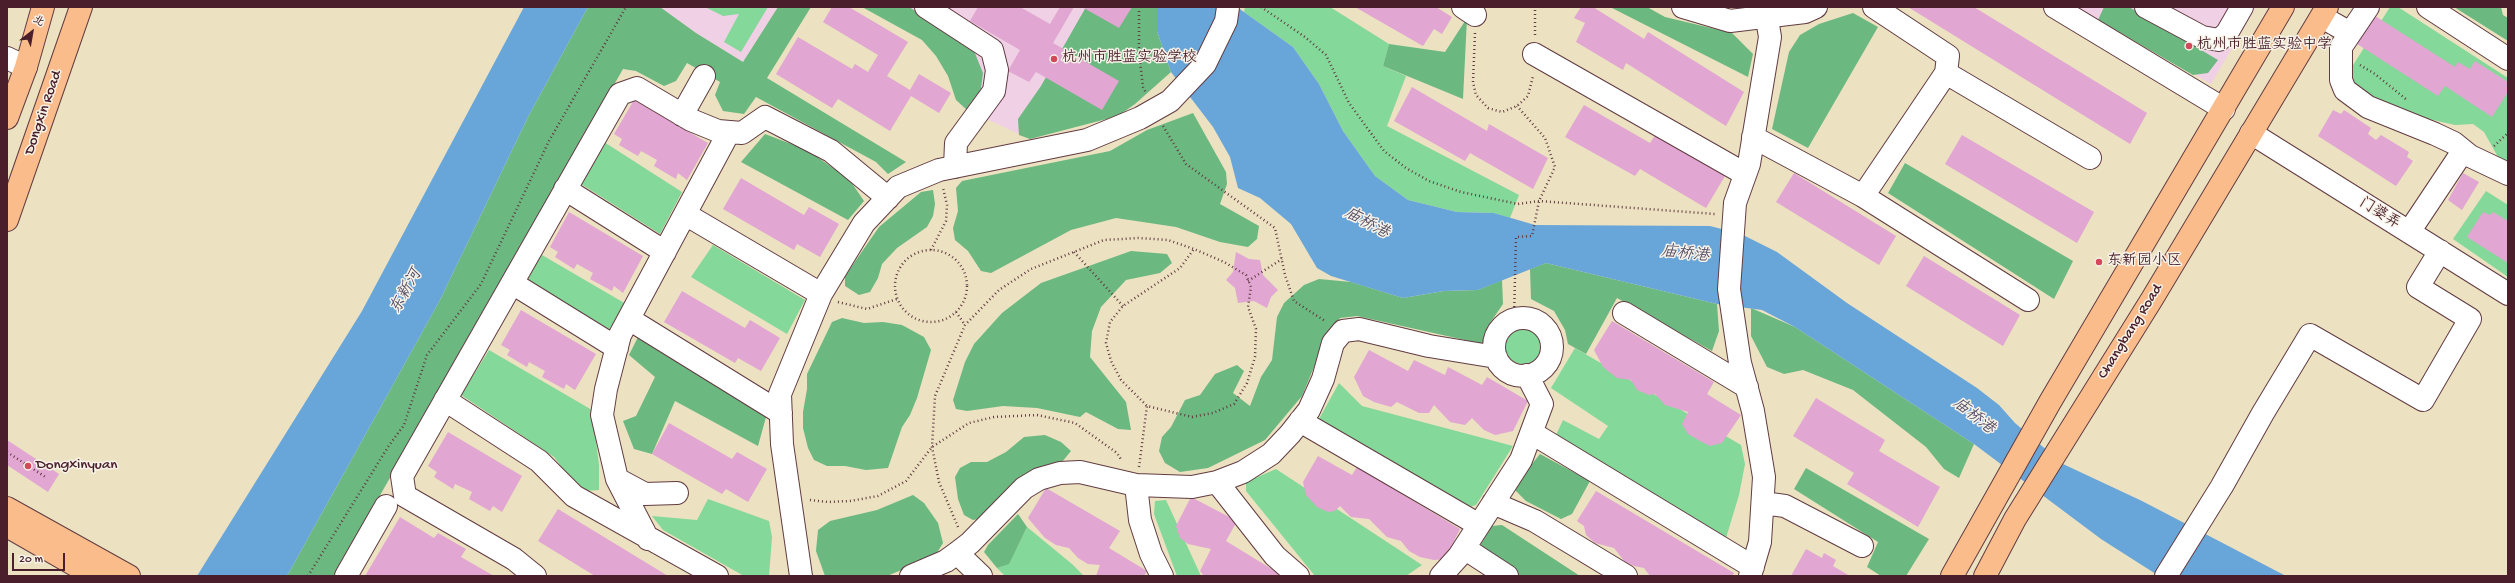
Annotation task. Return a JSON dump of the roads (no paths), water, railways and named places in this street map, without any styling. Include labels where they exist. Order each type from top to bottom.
[{"type":"main road","points":[[7,118],[16,62],[43,7]]},
{"type":"main road","name":"Dongxin Road","points":[[7,220],[82,7]]},
{"type":"main road","points":[[1952,576],[2050,402],[2283,7]]},
{"type":"main road","name":"Changbang Road","points":[[1985,576],[2015,519],[2252,133],[2324,12]]},
{"type":"main road","points":[[7,508],[129,576]]},
{"type":"main road","points":[[7,526],[94,576]]},
{"type":"street","points":[[926,7],[992,50],[997,70],[994,91],[956,143],[947,168]]},
{"type":"street","points":[[802,576],[782,444],[780,394],[821,294],[864,223],[898,187],[947,168],[1087,140],[1155,110],[1170,101],[1205,64],[1226,21],[1228,7]]},
{"type":"street","points":[[1683,7],[1730,21],[1766,12],[1805,12],[1816,7]]},
{"type":"street","points":[[1863,196],[1946,73],[1948,56],[1874,7]]},
{"type":"street","points":[[2146,7],[2202,37],[2219,40],[2227,33],[2242,7]]},
{"type":"street","points":[[2368,7],[2341,47],[2340,80],[2345,90],[2368,107],[2454,143],[2470,156],[2508,174]]},
{"type":"street","points":[[2428,7],[2508,59]]},
{"type":"street","points":[[2058,8],[2224,108]]},
{"type":"street","points":[[1532,433],[1751,572],[1760,542],[1764,477],[1753,411],[1735,326],[1729,289],[1735,203],[1745,174],[1753,137],[1770,37],[1766,12]]},
{"type":"street","points":[[2324,12],[2350,33]]},
{"type":"street","points":[[1534,54],[1745,174]]},
{"type":"street","points":[[1946,73],[2090,158]]},
{"type":"street","points":[[682,115],[704,76]]},
{"type":"street","points":[[535,576],[514,559],[405,496],[402,476],[620,94],[637,88],[682,115],[718,131],[742,132],[765,116],[831,151],[888,198]]},
{"type":"street","points":[[648,539],[617,479],[602,415],[606,389],[620,335],[729,132]]},
{"type":"street","name":"门婆弄","points":[[2252,133],[2508,294]]},
{"type":"street","points":[[1753,137],[1863,196],[2028,300]]},
{"type":"street","points":[[2409,232],[2463,151]]},
{"type":"street","points":[[565,189],[665,252]]},
{"type":"street","points":[[685,214],[821,294]]},
{"type":"street","points":[[2166,576],[2222,486],[2263,413],[2310,335],[2423,400],[2470,319],[2418,286],[2440,251]]},
{"type":"street","points":[[512,283],[617,348]]},
{"type":"street","points":[[1624,313],[1747,387]]},
{"type":"street","points":[[629,319],[781,413]]},
{"type":"street","points":[[1514,319],[1533,320],[1547,332],[1551,340],[1552,350],[1543,367],[1527,375],[1508,372],[1496,357],[1495,339],[1499,330],[1514,319]]},
{"type":"street","points":[[911,576],[946,562],[964,548],[1024,488],[1039,479],[1060,473],[1080,472],[1136,485],[1192,487],[1217,482],[1243,472],[1271,454],[1309,410],[1323,379],[1333,343],[1343,331],[1359,329],[1429,346],[1496,357]]},
{"type":"street","points":[[1441,576],[1464,548],[1521,460],[1542,404],[1527,375]]},
{"type":"street","points":[[445,400],[539,461],[574,496],[648,539],[717,576]]},
{"type":"street","points":[[1300,421],[1479,525]]},
{"type":"street","points":[[617,479],[645,494],[677,493]]},
{"type":"street","points":[[1217,482],[1275,556],[1298,576]]},
{"type":"street","points":[[1136,485],[1140,520],[1151,554],[1162,576]]},
{"type":"street","points":[[1493,503],[1535,521],[1626,576]]},
{"type":"street","points":[[1763,503],[1785,506],[1862,546]]},
{"type":"street","points":[[346,576],[386,506]]},
{"type":"street","points":[[964,548],[980,576]]},
{"type":"street","points":[[1464,548],[1507,576]]},
{"type":"water","name":"东新河","points":[[524,7],[588,7],[529,115],[440,300],[287,576],[197,576],[362,311]]},
{"type":"water","name":"庙桥港","points":[[1157,7],[1237,7],[1293,47],[1319,84],[1343,131],[1375,176],[1408,200],[1457,212],[1494,213],[1535,225],[1710,226],[1741,234],[1777,252],[1847,303],[1977,388],[1999,405],[2015,423],[2063,464],[2142,501],[2286,576],[2159,576],[2101,539],[1974,444],[1795,327],[1762,310],[1717,304],[1546,263],[1478,290],[1444,291],[1403,298],[1331,276],[1317,268],[1291,224],[1260,198],[1238,188],[1230,157],[1213,127],[1171,72],[1157,31]]},
{"type":"place","name":"杭州市胜蓝实验中学","points":[[2189,46]]},
{"type":"place","name":"杭州市胜蓝实验学校","points":[[1054,59]]},
{"type":"place","name":"东新园小区","points":[[2099,262]]},
{"type":"place","name":"Dongxinyuan","points":[[28,466]]}]
